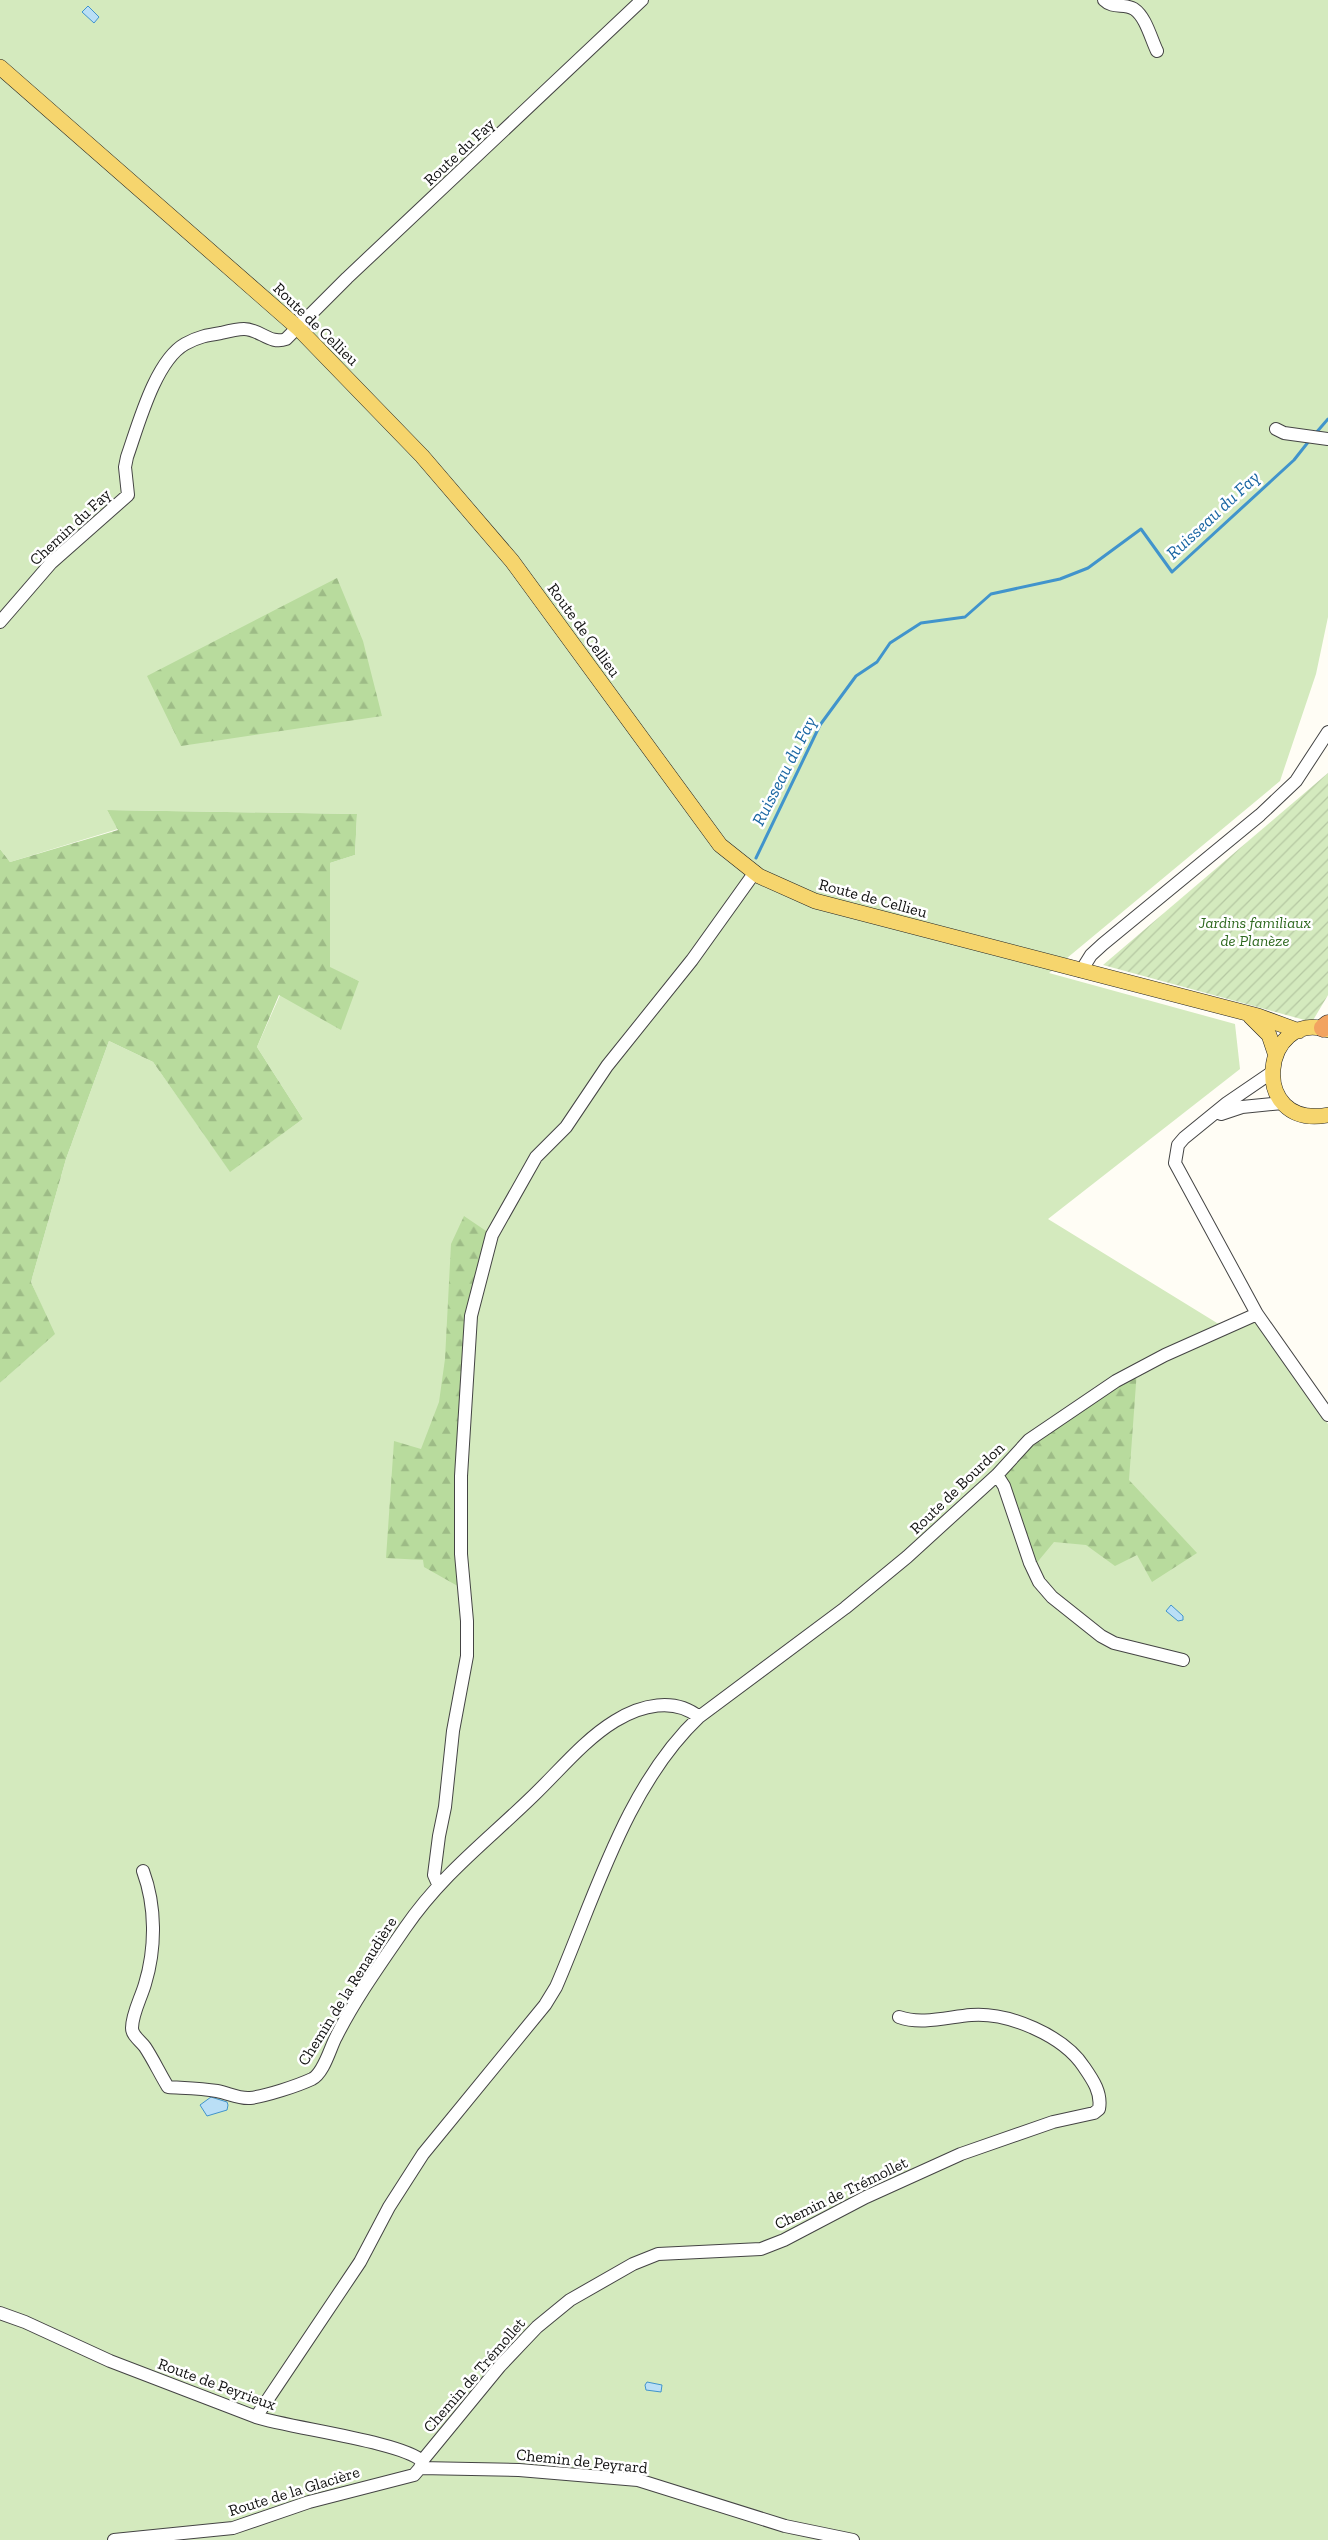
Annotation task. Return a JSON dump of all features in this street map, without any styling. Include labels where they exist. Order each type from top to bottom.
[{"type":"main road","name":"Route de Cellieu","points":[[0,67],[298,328],[422,456],[512,561],[720,845],[755,872],[815,901],[1247,1014],[1299,1031]]},
{"type":"main road","name":"Route de Cellieu","points":[[1247,1014],[1269,1035],[1275,1053]]},
{"type":"main road","points":[[1326,1028],[1299,1031],[1289,1037],[1275,1053],[1271,1073],[1272,1084],[1283,1103],[1302,1115],[1316,1118],[1328,1116]]},
{"type":"street","name":"Route du Fay","points":[[298,328],[347,278],[642,0]]},
{"type":"street","points":[[1104,0],[1110,5],[1128,7],[1138,13],[1157,51]]},
{"type":"street","name":"Chemin du Fay","points":[[0,622],[51,563],[128,495],[125,467],[127,457],[158,377],[173,354],[184,344],[199,337],[243,329],[254,330],[272,340],[280,342],[298,328]]},
{"type":"street","points":[[1276,429],[1284,433],[1318,438]]},
{"type":"street","points":[[1081,971],[1091,955],[1103,944],[1260,815],[1296,781],[1328,732]]},
{"type":"street","points":[[438,1884],[434,1875],[445,1807],[453,1731],[467,1656],[468,1621],[461,1554],[461,1486],[471,1316],[492,1235],[536,1157],[566,1127],[606,1066],[692,960],[755,872]]},
{"type":"street","points":[[1271,1073],[1228,1104],[1178,1145],[1175,1163],[1259,1317],[1328,1415]]},
{"type":"street","points":[[1210,1119],[1242,1107],[1283,1103]]},
{"type":"street","name":"Route de Bourdon","points":[[256,2417],[360,2262],[389,2207],[423,2154],[545,2005],[556,1987],[617,1839],[637,1799],[681,1733],[699,1716],[852,1602],[907,1557],[997,1475],[1029,1440],[1116,1381],[1165,1355],[1259,1317]]},
{"type":"street","points":[[997,1475],[1004,1486],[1030,1563],[1039,1582],[1052,1597],[1101,1636],[1114,1643],[1183,1660]]},
{"type":"street","name":"Chemin de la Renaudière","points":[[142,1871],[151,1898],[153,1923],[148,1973],[136,2010],[132,2029],[133,2033],[145,2047],[168,2087],[216,2091],[250,2098],[313,2078],[357,2002],[406,1926],[438,1884],[534,1796],[591,1739],[614,1721],[644,1708],[676,1705],[690,1710],[699,1716]]},
{"type":"street","name":"Chemin de Trémollet","points":[[421,2464],[494,2373],[536,2327],[570,2300],[633,2264],[658,2254],[761,2249],[784,2240],[866,2197],[961,2154],[1052,2122],[1094,2113],[1099,2109],[1099,2094],[1081,2062],[1067,2046],[1043,2032],[1023,2024],[983,2015],[929,2020],[899,2017]]},
{"type":"street","name":"Route de Peyrieux","points":[[0,2314],[25,2322],[110,2361],[256,2417],[278,2424],[391,2447],[416,2455],[421,2464]]},
{"type":"street","name":"Route de la Glacière","points":[[114,2540],[233,2528],[310,2502],[414,2475],[421,2464]]},
{"type":"street","name":"Chemin de Peyrard","points":[[421,2464],[638,2480],[785,2526],[853,2540]]},
{"type":"green space","points":[[0,0],[1328,0],[1328,617],[1316,674],[1280,781],[1049,973],[1235,1024],[1240,1069],[1048,1219],[1217,1323],[1258,1322],[1328,1424],[1328,2540],[0,2540],[0,1383],[54,1334],[31,1282],[66,1159],[109,1041],[153,1062],[230,1171],[303,1119],[257,1047],[280,995],[359,981],[330,968],[330,863],[355,855],[357,814],[107,810],[118,829],[10,862],[0,849]]},
{"type":"green space","points":[[337,578],[363,641],[382,716],[181,746],[147,676]]},
{"type":"green space","name":"Jardins familiaux de Planèze","points":[[1328,773],[1328,995],[1312,1022],[1103,965]]},
{"type":"green space","points":[[107,810],[357,814],[355,855],[330,863],[330,967],[359,981],[341,1030],[279,995],[257,1047],[303,1119],[230,1172],[153,1062],[109,1041],[66,1159],[31,1282],[55,1334],[0,1383],[0,849],[10,862],[118,830]]},
{"type":"green space","points":[[464,1216],[492,1235],[472,1308],[463,1589],[424,1567],[423,1560],[386,1558],[394,1441],[421,1449],[439,1402],[445,1359],[451,1244]]},
{"type":"green space","points":[[1137,1370],[1129,1480],[1197,1553],[1152,1582],[1137,1555],[1115,1566],[1086,1545],[1054,1542],[1035,1565],[1002,1480],[1029,1440]]},
{"type":"water","points":[[88,6],[99,17],[94,23],[82,12]]},
{"type":"water","points":[[1171,1605],[1183,1616],[1183,1620],[1178,1621],[1166,1611]]},
{"type":"water","points":[[211,2097],[227,2102],[227,2110],[207,2116],[200,2105]]},
{"type":"water","points":[[647,2382],[662,2385],[661,2392],[646,2390],[645,2385]]},
{"type":"waterway","name":"Ruisseau du Fay","points":[[1315,434],[1328,419]]},
{"type":"waterway","name":"Ruisseau du Fay","points":[[756,858],[820,725],[856,676],[877,662],[890,643],[921,623],[965,617],[991,594],[1060,579],[1088,568],[1141,529],[1172,572],[1294,460],[1309,441]]}]
